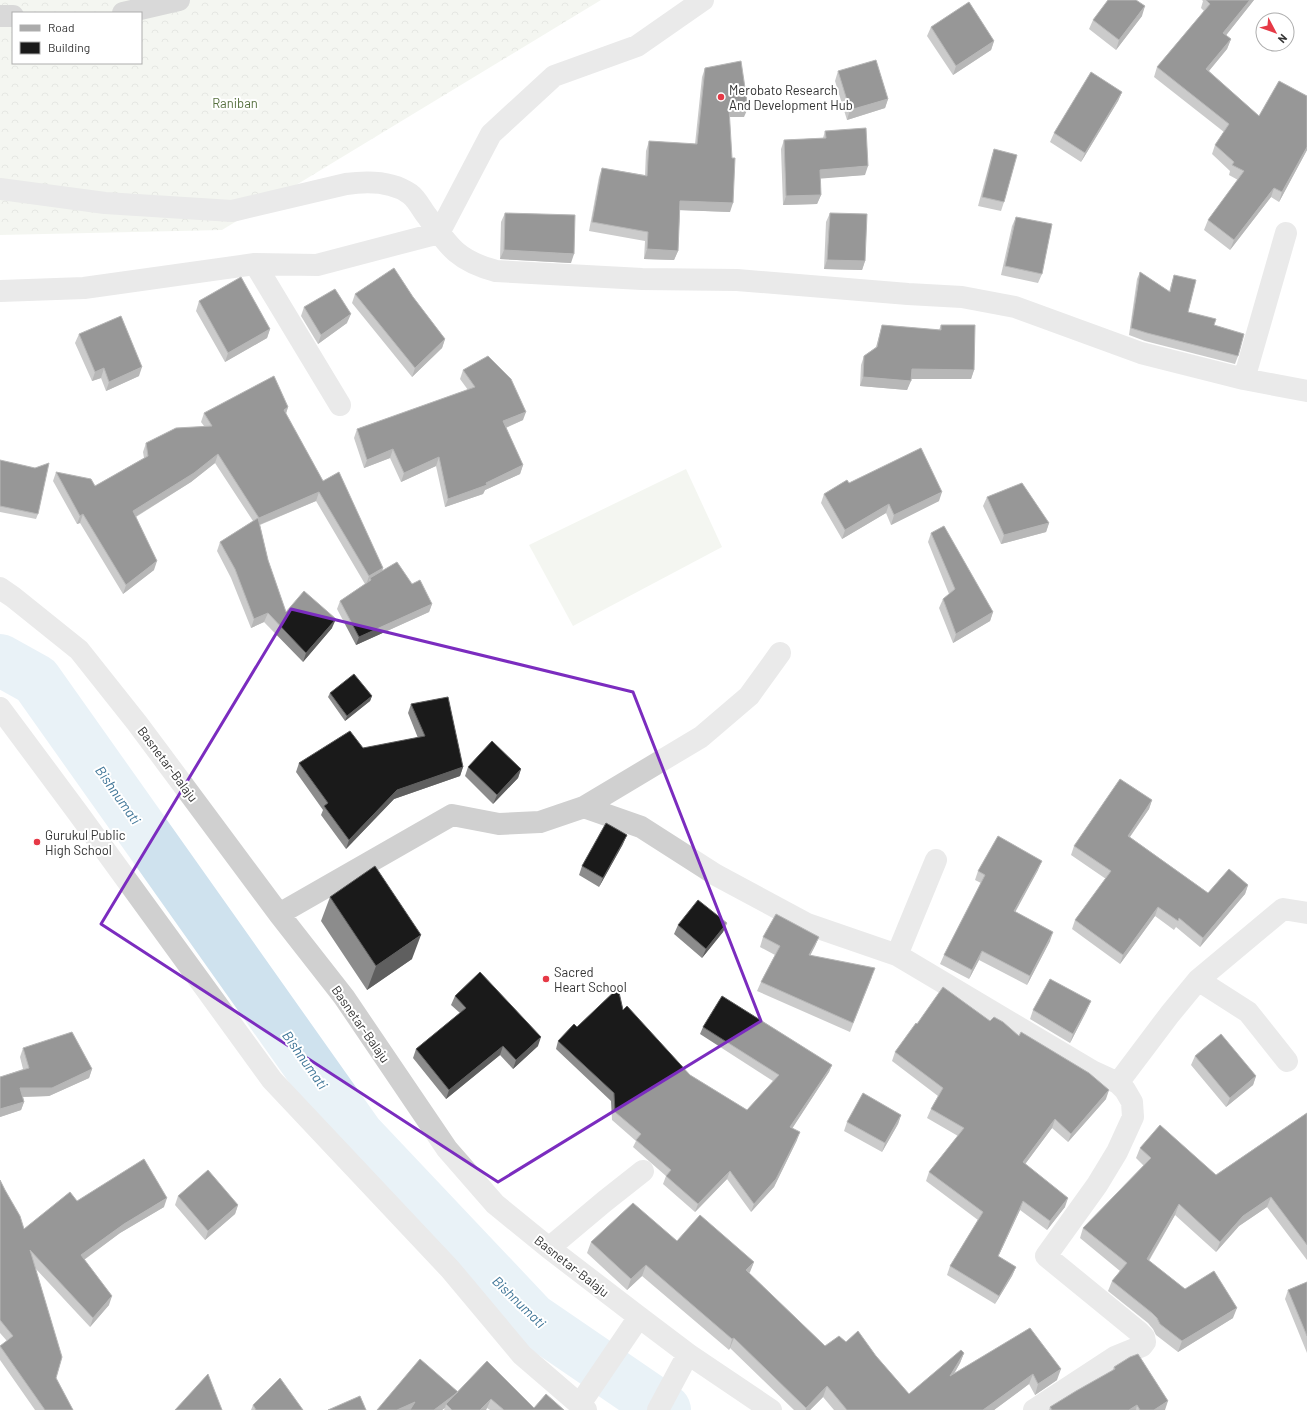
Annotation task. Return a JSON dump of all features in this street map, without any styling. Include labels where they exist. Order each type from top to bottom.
[{"type":"main road","points":[[127,12],[179,0]]},
{"type":"main road","points":[[0,16],[12,16]]},
{"type":"street","points":[[0,291],[84,288],[255,264],[317,265],[439,233],[491,134],[554,76],[637,46],[703,0]]},
{"type":"street","points":[[0,189],[105,203],[232,211],[346,184],[362,182],[379,183],[396,187],[411,195],[450,247],[463,258],[479,266],[496,271],[642,279],[737,280],[962,297],[1015,307],[1141,353],[1244,379],[1307,391]]},
{"type":"street","points":[[1244,379],[1286,233]]},
{"type":"street","points":[[255,264],[340,405]]},
{"type":"street","name":"Basnetar-Balaju","points":[[0,588],[79,650],[137,723],[279,914],[344,996],[447,1149],[495,1204],[549,1248],[688,1354],[771,1410]]},
{"type":"street","points":[[279,914],[452,815],[499,824],[540,822],[584,807],[701,737],[749,696],[780,653]]},
{"type":"street","points":[[0,708],[272,1080],[450,1269],[522,1355],[583,1407],[593,1384],[639,1317]]},
{"type":"street","points":[[584,807],[641,826],[716,875],[807,924],[897,956],[1092,1071],[1118,1083],[1125,1090],[1132,1102],[1133,1117],[1117,1152],[1097,1185],[1046,1256],[1139,1332],[1144,1337],[1145,1342],[1142,1346],[1115,1357],[1034,1410]]},
{"type":"street","points":[[897,956],[936,860]]},
{"type":"street","points":[[1118,1083],[1170,1014],[1198,980],[1283,909],[1307,913]]},
{"type":"street","points":[[1198,980],[1248,1012],[1286,1062]]},
{"type":"street","points":[[549,1248],[605,1201],[643,1172]]},
{"type":"street","points":[[658,1410],[688,1354]]},
{"type":"highlighted area","points":[[291,609],[633,692],[761,1021],[498,1182],[101,924]]},
{"type":"green space","name":"Raniban","points":[[0,0],[601,0],[222,230],[0,235]]},
{"type":"green space","points":[[686,469],[722,547],[573,626],[529,545]]},
{"type":"building","points":[[1108,0],[1136,0],[1145,6],[1119,40],[1093,20]]},
{"type":"building","points":[[1206,0],[1250,0],[1223,33],[1231,39],[1206,69],[1259,116],[1279,81],[1307,96],[1307,147],[1282,192],[1274,188],[1234,240],[1208,220],[1244,171],[1232,165],[1234,162],[1215,145],[1229,124],[1157,67],[1210,4]]},
{"type":"building","points":[[969,2],[994,41],[956,66],[931,27]]},
{"type":"building","points":[[876,60],[888,99],[850,110],[838,71]]},
{"type":"building","points":[[741,61],[748,108],[729,108],[732,158],[735,158],[733,203],[680,201],[678,251],[647,249],[648,232],[592,222],[602,168],[647,176],[649,141],[697,144],[705,68]]},
{"type":"building","points":[[1091,72],[1122,92],[1085,153],[1054,133]]},
{"type":"building","points":[[866,128],[868,166],[820,170],[821,195],[786,196],[784,140],[826,138],[825,131]]},
{"type":"building","points":[[994,149],[1017,155],[1004,202],[982,197]]},
{"type":"building","points":[[505,213],[575,215],[574,254],[504,250]]},
{"type":"building","points":[[830,213],[867,214],[865,261],[827,260]]},
{"type":"building","points":[[1016,217],[1052,224],[1042,274],[1005,266]]},
{"type":"building","points":[[394,268],[413,297],[445,339],[415,368],[355,294]]},
{"type":"building","points":[[1140,272],[1170,292],[1174,275],[1196,280],[1188,312],[1216,319],[1214,325],[1244,334],[1238,356],[1131,328]]},
{"type":"building","points":[[241,277],[270,329],[228,353],[199,301]]},
{"type":"building","points":[[335,289],[351,314],[321,335],[304,307]]},
{"type":"building","points":[[121,316],[142,367],[109,382],[104,368],[95,372],[79,334]]},
{"type":"building","points":[[882,325],[941,330],[941,325],[975,325],[974,370],[912,369],[911,381],[863,377],[864,356],[877,347]]},
{"type":"building","points":[[488,356],[511,379],[526,412],[503,421],[523,465],[486,483],[487,485],[448,499],[439,457],[404,473],[393,449],[367,460],[357,429],[475,387],[463,370]]},
{"type":"building","points":[[274,376],[288,407],[284,410],[323,481],[339,472],[383,568],[369,576],[319,492],[259,518],[218,454],[194,473],[133,511],[157,561],[126,585],[83,514],[80,516],[56,472],[91,479],[95,486],[148,456],[146,443],[176,428],[212,426],[204,413]]},
{"type":"building","points":[[921,448],[942,492],[894,515],[889,504],[845,530],[824,494],[847,480],[849,483]]},
{"type":"building","points":[[0,460],[35,468],[49,463],[38,514],[0,506]]},
{"type":"building","points":[[1022,483],[1049,523],[1004,535],[987,497]]},
{"type":"building","points":[[258,518],[268,560],[286,612],[304,591],[336,619],[306,653],[268,613],[254,619],[235,569],[220,542]]},
{"type":"building","points":[[944,526],[993,612],[956,634],[943,599],[955,589],[931,533]]},
{"type":"building","points":[[397,562],[412,584],[420,580],[432,604],[359,637],[340,601],[371,580],[370,578]]},
{"type":"building","points":[[354,674],[372,696],[347,716],[330,693]]},
{"type":"building","points":[[448,697],[463,767],[397,790],[349,840],[324,806],[328,803],[299,763],[350,731],[363,748],[425,736],[411,704]]},
{"type":"building","points":[[492,741],[521,769],[497,795],[468,767]]},
{"type":"building","points":[[1120,779],[1152,800],[1128,836],[1208,893],[1229,869],[1248,885],[1203,938],[1179,918],[1178,921],[1158,907],[1123,955],[1075,920],[1111,871],[1074,846]]},
{"type":"building","points":[[606,823],[627,835],[603,878],[582,866]]},
{"type":"building","points":[[998,836],[1042,861],[1014,911],[1053,932],[1030,976],[982,951],[972,970],[944,955],[985,875],[978,871]]},
{"type":"building","points":[[375,866],[421,935],[376,966],[330,897]]},
{"type":"building","points":[[698,900],[727,923],[706,949],[678,925]]},
{"type":"building","points":[[776,914],[819,937],[809,955],[875,968],[853,1023],[761,982],[780,946],[763,937]]},
{"type":"building","points":[[480,972],[541,1037],[516,1060],[503,1046],[449,1090],[416,1049],[466,1008],[455,996]]},
{"type":"building","points":[[1050,979],[1091,1001],[1073,1034],[1033,1010]]},
{"type":"building","points":[[943,987],[990,1021],[994,1017],[1003,1022],[1019,1036],[1021,1032],[1089,1073],[1109,1090],[1071,1134],[1055,1119],[1023,1162],[1068,1198],[1050,1221],[1023,1201],[998,1256],[1016,1267],[999,1296],[950,1266],[983,1212],[929,1172],[964,1128],[931,1109],[943,1088],[895,1052]]},
{"type":"building","points":[[618,988],[623,1010],[627,1006],[690,1075],[747,1110],[779,1075],[703,1027],[722,996],[832,1065],[790,1127],[800,1132],[776,1179],[754,1204],[730,1171],[698,1204],[666,1176],[671,1170],[636,1140],[641,1134],[615,1112],[614,1093],[558,1041],[574,1024],[577,1027]]},
{"type":"building","points":[[72,1032],[92,1069],[52,1088],[20,1088],[24,1102],[0,1109],[0,1077],[29,1068],[23,1048]]},
{"type":"building","points":[[1221,1034],[1256,1076],[1230,1098],[1195,1056]]},
{"type":"building","points":[[863,1093],[901,1115],[885,1143],[847,1122]]},
{"type":"building","points":[[1307,1113],[1307,1245],[1271,1197],[1243,1216],[1220,1242],[1179,1204],[1147,1259],[1185,1289],[1214,1271],[1237,1308],[1182,1341],[1160,1324],[1152,1313],[1112,1281],[1127,1263],[1083,1228],[1151,1158],[1140,1148],[1160,1125],[1216,1175]]},
{"type":"building","points":[[144,1159],[167,1198],[124,1224],[81,1255],[112,1296],[93,1318],[30,1250],[62,1357],[56,1378],[73,1410],[45,1410],[0,1346],[13,1336],[0,1320],[0,1180],[20,1216],[24,1229],[70,1192],[77,1201]]},
{"type":"building","points":[[208,1170],[238,1205],[208,1231],[178,1196]]},
{"type":"building","points":[[633,1203],[677,1241],[700,1215],[754,1262],[746,1270],[825,1346],[839,1336],[846,1342],[858,1331],[876,1356],[909,1394],[961,1350],[964,1353],[950,1376],[1030,1328],[1061,1369],[1038,1384],[1033,1374],[983,1410],[847,1410],[827,1386],[806,1408],[734,1338],[732,1339],[646,1265],[631,1279],[591,1242]]},
{"type":"building","points":[[1307,1282],[1307,1336],[1288,1290]]},
{"type":"building","points":[[1138,1354],[1168,1401],[1154,1410],[1140,1410],[1137,1405],[1129,1410],[1052,1410],[1050,1407],[1115,1369],[1114,1367],[1130,1357]]},
{"type":"building","points":[[420,1359],[458,1392],[434,1410],[410,1410],[415,1402],[397,1410],[377,1410]]},
{"type":"building","points":[[487,1361],[534,1408],[546,1394],[564,1410],[504,1410],[491,1399],[480,1410],[452,1410],[446,1404]]},
{"type":"building","points":[[208,1374],[222,1410],[175,1410]]},
{"type":"building","points":[[280,1378],[303,1410],[256,1410],[253,1405]]},
{"type":"building","points":[[360,1396],[366,1410],[328,1410]]},
{"type":"waterway","name":"Bishnumati","points":[[0,660],[36,680],[358,1135],[532,1319],[665,1410]]},
{"type":"place","name":"Merobato Research And Development Hub","points":[[721,97]]},
{"type":"place","name":"Gurukul Public High School","points":[[37,842]]},
{"type":"place","name":"Sacred Heart School","points":[[546,979]]}]
